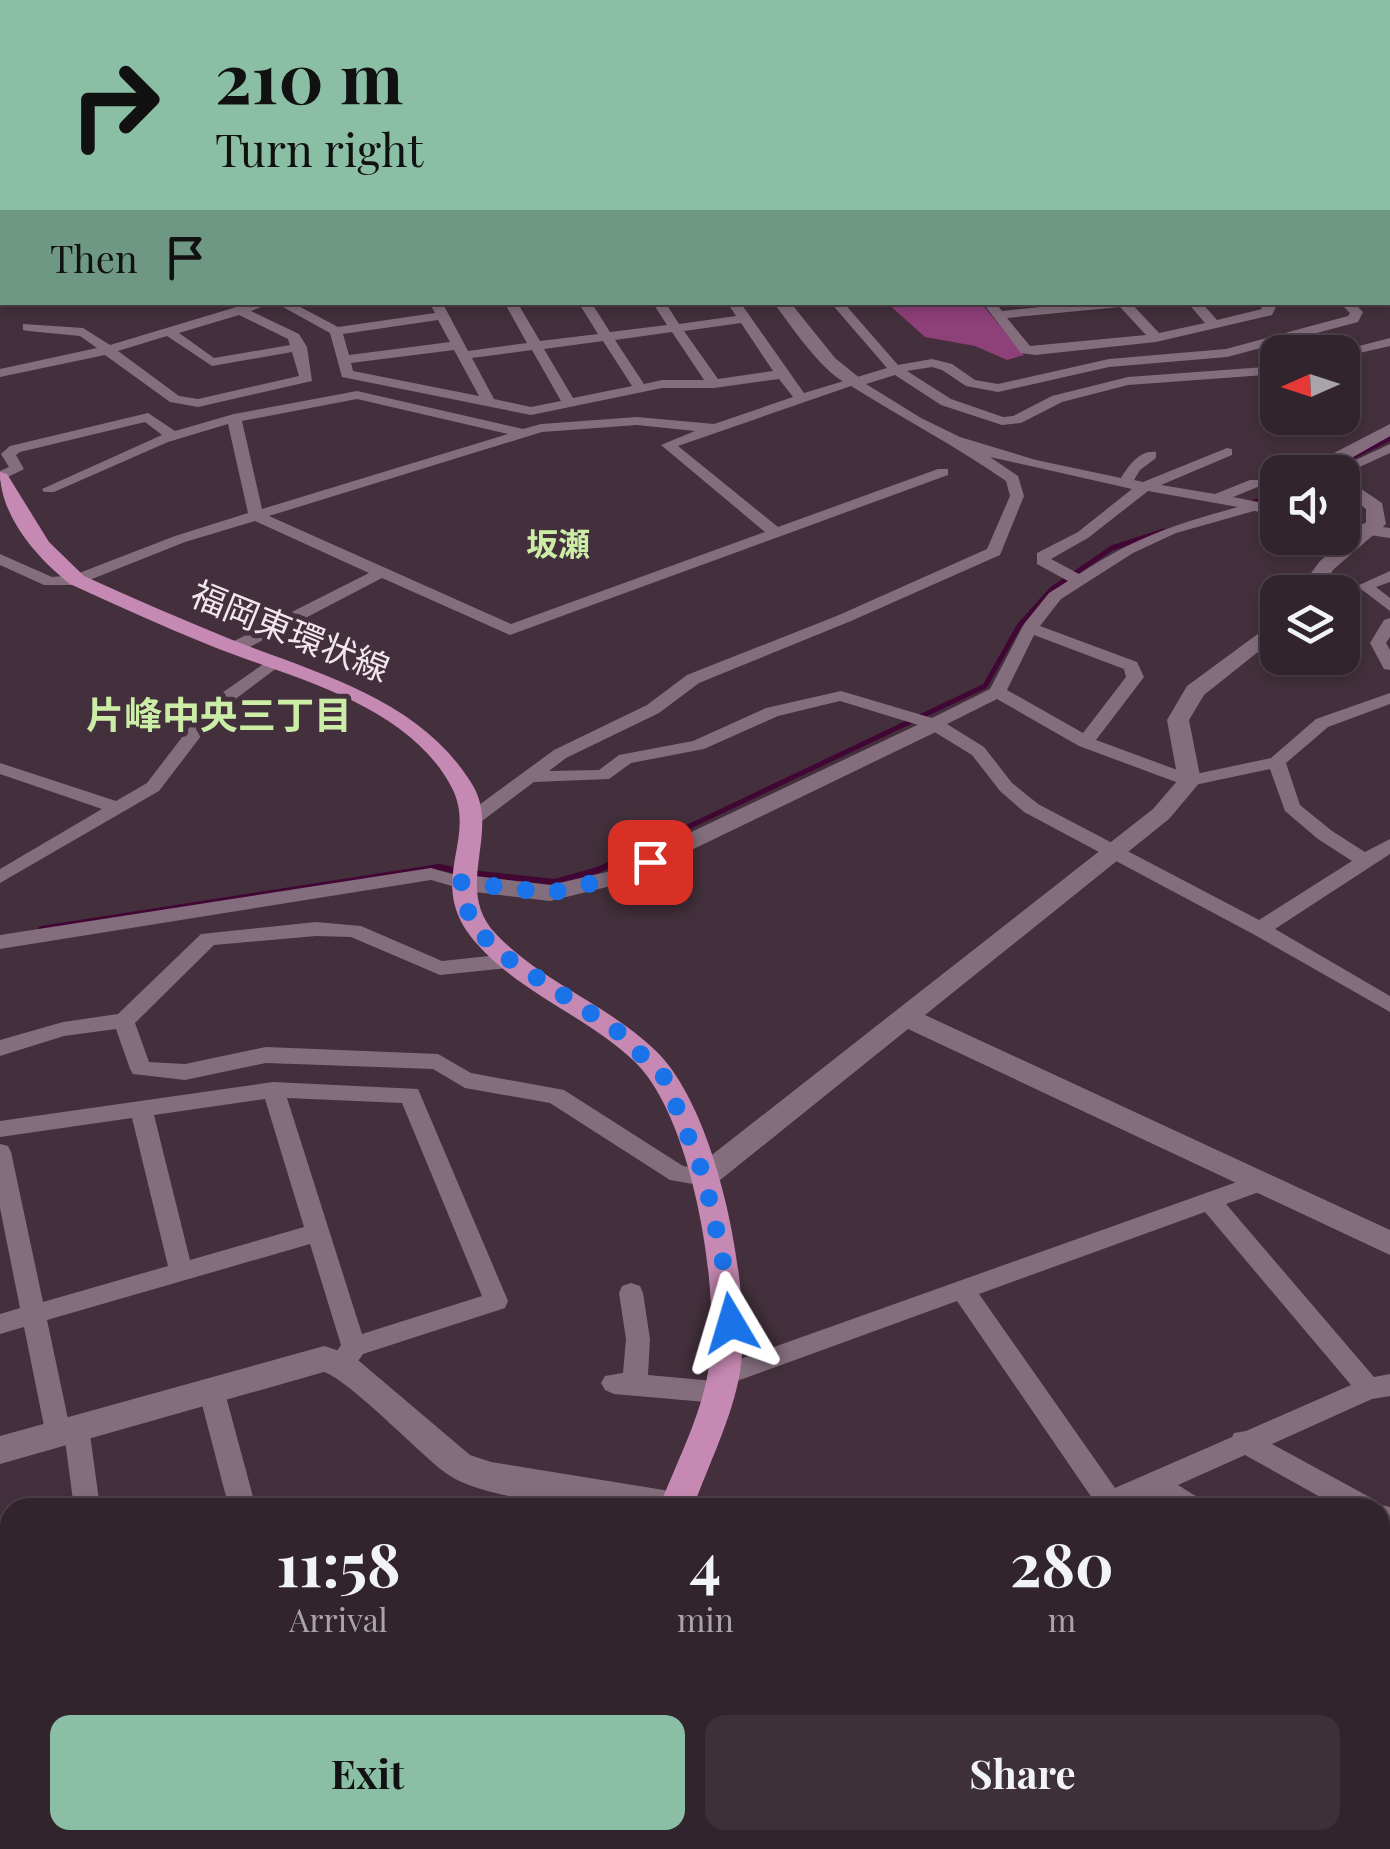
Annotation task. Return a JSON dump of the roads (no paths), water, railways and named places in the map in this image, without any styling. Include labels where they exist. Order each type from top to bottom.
[{"type":"main road","name":"福岡東環状線","points":[[0,478],[31,534],[56,565],[77,580],[234,648],[365,697],[396,716],[426,743],[465,789],[471,820]]},
{"type":"main road","points":[[471,820],[460,882],[471,922],[508,961],[616,1030],[665,1078],[704,1176],[722,1255],[731,1323],[720,1384],[679,1498]]},
{"type":"street","points":[[0,373],[108,350],[259,305]]},
{"type":"street","points":[[287,305],[336,330],[438,309],[488,401]]},
{"type":"street","points":[[512,305],[568,403]]},
{"type":"street","points":[[586,305],[640,389]]},
{"type":"street","points":[[660,305],[714,384]]},
{"type":"street","points":[[735,305],[802,400]]},
{"type":"street","points":[[783,305],[829,362],[922,425],[958,440],[1125,482],[1260,507]]},
{"type":"street","points":[[839,305],[895,369],[946,402],[1002,420],[1016,420],[1057,399],[1128,382],[1260,371]]},
{"type":"street","points":[[990,305],[1026,350],[1156,338],[1267,312],[1268,305]]},
{"type":"street","points":[[998,315],[1101,305]]},
{"type":"street","points":[[1124,305],[1156,338]]},
{"type":"street","points":[[1195,305],[1214,324]]},
{"type":"street","points":[[778,534],[668,445],[895,369],[932,364],[947,367],[972,383],[998,388],[1110,363],[1227,353],[1353,319],[1356,312],[1348,305]]},
{"type":"street","points":[[28,327],[83,332],[175,400],[198,402],[308,378],[294,337],[241,311]]},
{"type":"street","points":[[344,360],[535,346],[745,319]]},
{"type":"street","points":[[336,330],[347,374],[531,411],[662,384],[714,384],[782,374]]},
{"type":"street","points":[[170,332],[212,362],[300,348]]},
{"type":"street","points":[[1360,350],[1390,342]]},
{"type":"street","points":[[1110,363],[1128,382]]},
{"type":"street","points":[[49,488],[172,436],[234,418],[356,394],[522,432]]},
{"type":"street","points":[[0,478],[17,468],[8,454],[15,449],[148,417],[172,436]]},
{"type":"street","points":[[234,418],[256,516]]},
{"type":"street","points":[[0,559],[50,582],[77,580],[180,539],[522,432],[574,423],[637,421],[719,429]]},
{"type":"street","points":[[1354,455],[1390,429]]},
{"type":"street","points":[[471,820],[560,754],[654,709],[692,679],[845,618],[994,552],[1017,496],[1013,480],[958,440]]},
{"type":"street","points":[[1360,459],[1390,448]]},
{"type":"street","points":[[1080,580],[1043,561],[1043,556],[1082,535],[1145,486],[1227,452]]},
{"type":"street","points":[[1125,482],[1135,467],[1151,455]]},
{"type":"street","points":[[256,516],[510,630],[943,472]]},
{"type":"street","points":[[1214,500],[1255,483]]},
{"type":"street","points":[[1319,575],[1376,524],[1375,507],[1360,495]]},
{"type":"street","points":[[0,942],[431,874],[460,882],[550,893],[614,878],[998,692],[1030,628],[1055,596],[1128,550],[1170,530],[1260,505]]},
{"type":"street","points":[[1360,530],[1390,534]]},
{"type":"street","points":[[1368,532],[1390,548]]},
{"type":"street","points":[[234,648],[382,572]]},
{"type":"street","points":[[1390,576],[1365,586],[1390,606]]},
{"type":"street","points":[[1390,623],[1378,644],[1390,665]]},
{"type":"street","points":[[1030,628],[1130,666],[1135,677],[1085,742]]},
{"type":"street","points":[[1190,781],[1178,720],[1196,692],[1260,640]]},
{"type":"street","points":[[0,878],[153,787],[215,706],[272,663]]},
{"type":"street","points":[[998,692],[1085,742],[1190,781],[1277,762],[1322,723],[1390,698]]},
{"type":"street","points":[[524,777],[604,774],[625,760],[698,745],[772,712],[840,696],[934,724],[978,751],[1006,787],[1031,808],[1260,929],[1390,1005]]},
{"type":"street","points":[[1277,762],[1292,807],[1325,836],[1365,861]]},
{"type":"street","points":[[0,768],[118,808]]},
{"type":"street","points":[[124,1021],[141,1069],[186,1072],[266,1055],[438,1062],[465,1080],[556,1096],[678,1174],[704,1176],[1161,814],[1190,781]]},
{"type":"street","points":[[1260,929],[1390,845]]},
{"type":"street","points":[[203,910],[208,939]]},
{"type":"street","points":[[0,1048],[64,1029],[124,1021],[208,939],[280,931],[354,931],[440,968],[508,961]]},
{"type":"street","points":[[908,1018],[1390,1243]]},
{"type":"street","points":[[274,1090],[318,1232],[348,1356],[459,1464],[491,1476],[622,1498]]},
{"type":"street","points":[[0,1129],[274,1090],[410,1096],[496,1301],[348,1356],[324,1359],[0,1450]]},
{"type":"street","points":[[141,1109],[181,1272]]},
{"type":"street","points":[[0,1152],[7,1211],[84,1498]]},
{"type":"street","points":[[631,1293],[638,1339],[625,1384],[720,1384],[1262,1182]]},
{"type":"street","points":[[1117,1498],[1243,1441],[1379,1387],[1211,1202]]},
{"type":"street","points":[[0,1324],[318,1232]]},
{"type":"street","points":[[964,1292],[1099,1498]]},
{"type":"street","points":[[210,1390],[239,1498]]},
{"type":"street","points":[[1243,1441],[1348,1498]]},
{"type":"street","points":[[1151,1483],[1177,1498]]},
{"type":"waterway","points":[[1357,455],[1390,439]]},
{"type":"waterway","points":[[1252,503],[1260,500]]},
{"type":"waterway","points":[[667,837],[985,686],[1019,626],[1052,589],[1112,548],[1164,531]]},
{"type":"waterway","points":[[470,873],[555,882],[598,870],[673,835]]},
{"type":"waterway","points":[[41,929],[439,867],[458,871]]},
{"type":"district","name":"坂瀬","points":[[558,545]]},
{"type":"district","name":"片峰中央三丁目","points":[[219,716]]}]
